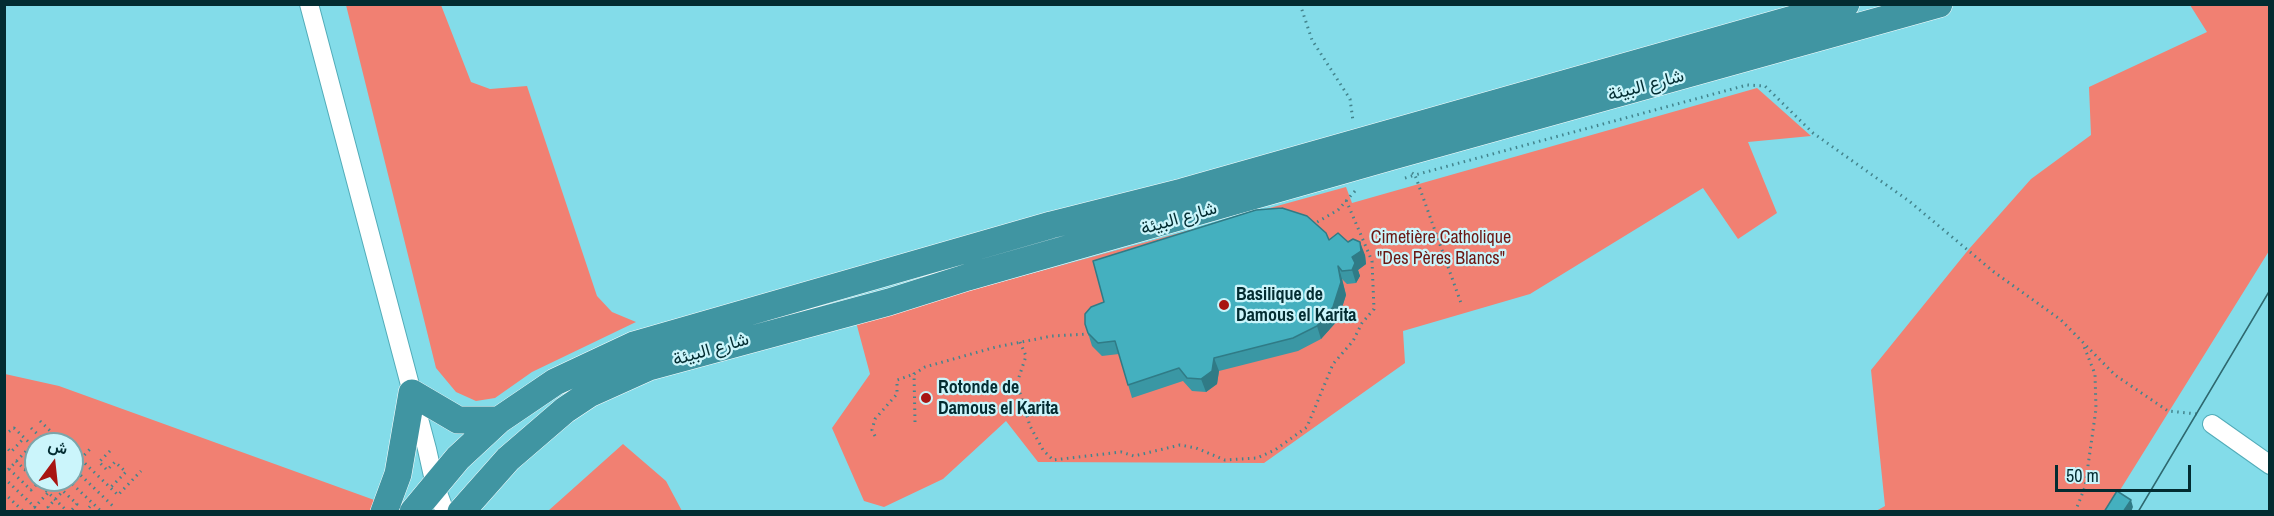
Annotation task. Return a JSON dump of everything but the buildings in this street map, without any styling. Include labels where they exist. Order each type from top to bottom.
[{"type":"highway","name":"شارع البيئة","points":[[413,512],[478,438],[499,420],[555,382],[634,345],[1051,225],[1846,4]]},
{"type":"highway","name":"شارع البيئة","points":[[461,512],[508,459],[565,410],[589,394],[649,367],[889,302],[968,277],[1394,168],[1939,4]]},
{"type":"highway","points":[[384,512],[398,474],[412,393],[458,420],[499,420]]},
{"type":"street","points":[[309,4],[435,485],[445,512]]},
{"type":"street","points":[[2212,424],[2270,465]]},
{"type":"path","points":[[1300,4],[1312,40],[1350,99],[1356,142]]},
{"type":"path","points":[[1394,168],[1415,175],[1747,85],[1765,86],[1813,133],[1909,201],[1994,272],[2061,320],[2115,375],[2168,411],[2196,413],[2212,424]]},
{"type":"path","points":[[1394,168],[1415,175]]},
{"type":"path","points":[[1415,175],[1461,303]]},
{"type":"path","points":[[1308,232],[1313,223],[1338,210],[1355,191],[1365,188]]},
{"type":"path","points":[[1020,342],[1026,356],[1017,383],[1030,426],[1043,450],[1053,460],[1121,452],[1134,456],[1180,445],[1196,448],[1225,460],[1257,458],[1275,450],[1307,427],[1334,364],[1353,341],[1362,323],[1374,309],[1372,261],[1346,200]]},
{"type":"path","points":[[875,436],[872,430],[875,419],[897,394],[897,380],[925,367],[1020,342],[1098,333]]},
{"type":"path","points":[[2075,512],[2085,487],[2096,409],[2095,374],[2082,343]]},
{"type":"path","points":[[914,374],[915,422]]},
{"type":"path","points":[[40,421],[51,432]]},
{"type":"path","points":[[4,435],[14,428],[24,438],[11,452],[4,446]]},
{"type":"path","points":[[31,428],[35,432]]},
{"type":"path","points":[[84,455],[91,448]]},
{"type":"path","points":[[110,451],[99,462],[107,470],[115,462],[126,472],[111,488]]},
{"type":"path","points":[[24,453],[4,476],[40,512]]},
{"type":"path","points":[[16,461],[24,469]]},
{"type":"path","points":[[84,463],[118,495],[141,471]]},
{"type":"path","points":[[9,469],[24,483]]},
{"type":"path","points":[[84,478],[115,508]]},
{"type":"path","points":[[30,512],[49,492],[55,499],[69,512],[77,504],[63,491],[55,499],[48,507],[53,512]]},
{"type":"path","points":[[81,492],[102,512]]},
{"type":"path","points":[[4,493],[24,512]]},
{"type":"path","points":[[85,512],[93,503]]},
{"type":"green space","points":[[346,5],[441,5],[471,82],[490,89],[527,86],[597,296],[612,312],[636,322],[532,372],[495,398],[476,401],[456,392],[436,368]]},
{"type":"green space","points":[[2190,5],[2269,5],[2269,251],[2107,511],[1876,511],[1885,506],[1871,370],[1969,249],[2031,179],[2091,135],[2089,87],[2207,32]]},
{"type":"green space","name":"Cimetière Catholique \"Des Pères Blancs\"","points":[[1757,88],[1811,136],[1748,142],[1777,213],[1738,239],[1703,188],[1530,294],[1403,331],[1405,363],[1264,463],[1038,462],[1006,421],[943,479],[884,507],[864,501],[832,428],[870,374],[856,322],[1346,187],[1352,203]]},
{"type":"green space","points":[[5,374],[59,386],[377,501],[371,512],[5,512]]},
{"type":"green space","points":[[623,444],[666,481],[682,511],[548,511]]},
{"type":"tram line","points":[[2138,512],[2270,290]]},
{"type":"place","name":"Basilique de Damous el Karita","points":[[1224,305]]},
{"type":"place","name":"Rotonde de Damous el Karita","points":[[926,398]]}]
